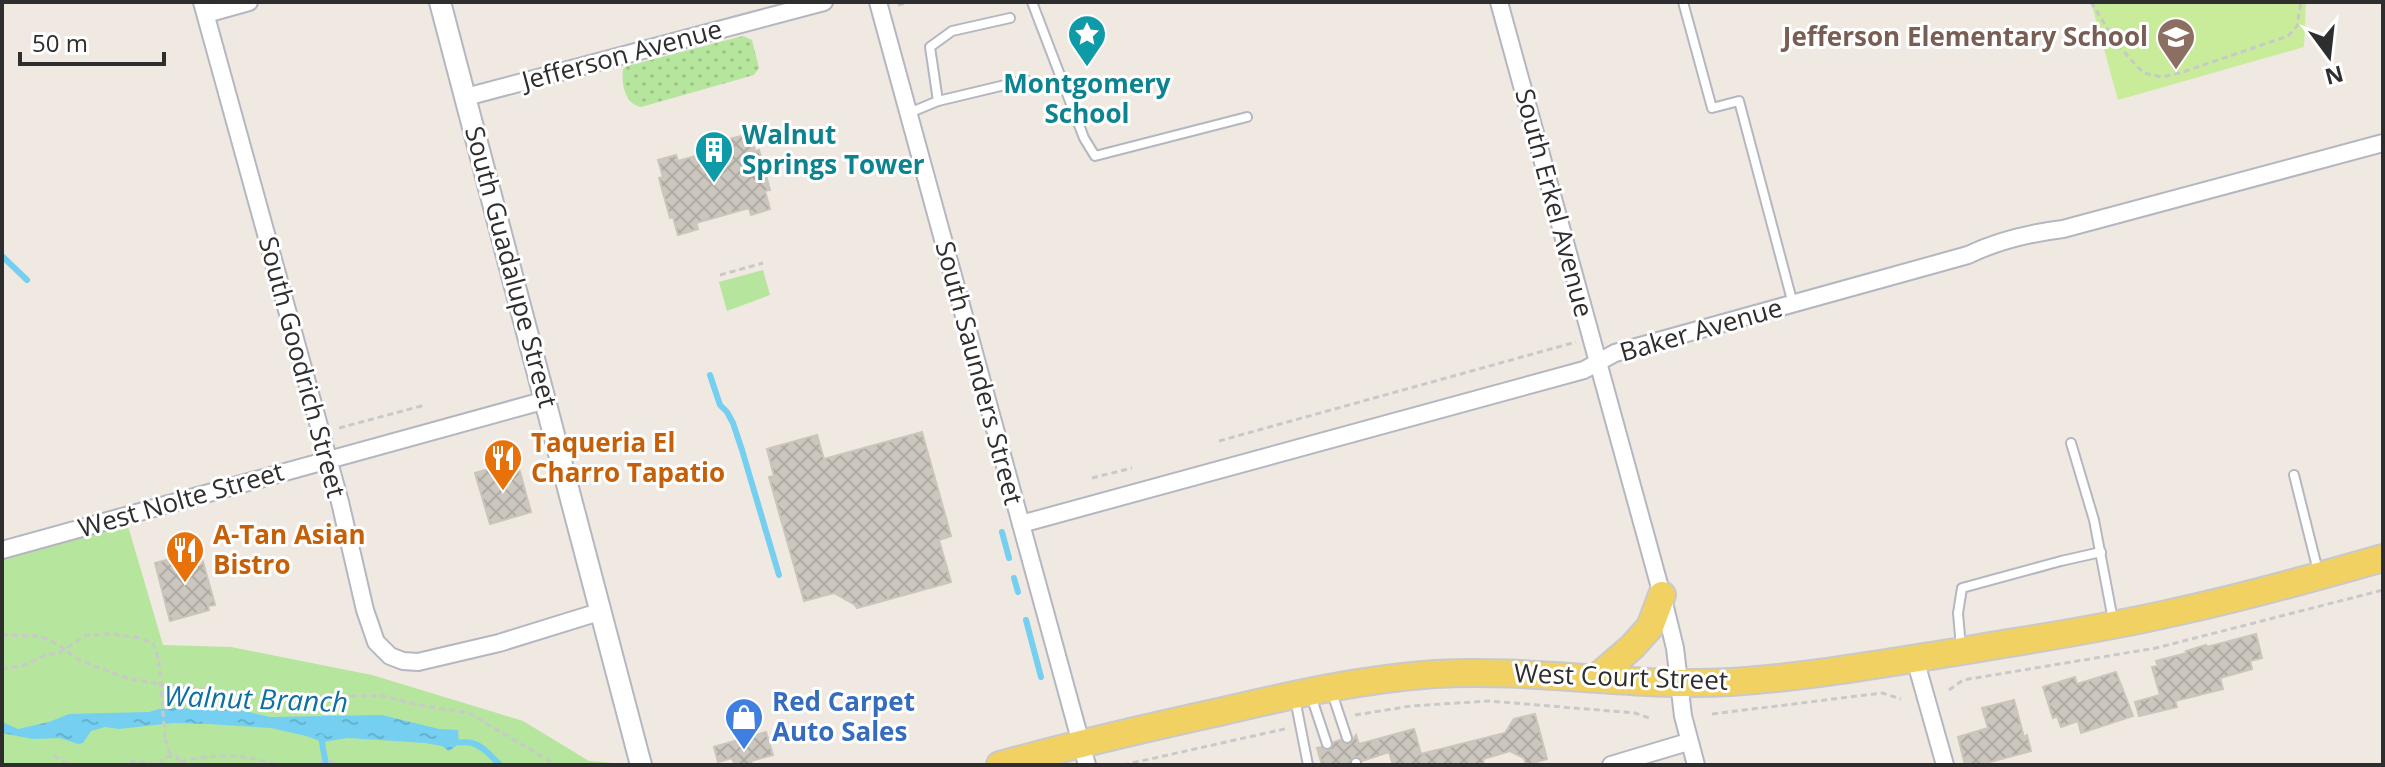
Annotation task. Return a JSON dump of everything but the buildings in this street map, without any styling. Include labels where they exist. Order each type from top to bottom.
[{"type":"main road","name":"West Court Street","points":[[1000,765],[1084,754],[1311,691],[1437,674],[1493,673],[1680,683],[1780,677],[1915,659],[2114,625],[2257,593],[2383,558]]},
{"type":"main road","points":[[1596,678],[1650,627],[1662,595]]},
{"type":"street","points":[[204,8],[249,2]]},
{"type":"street","name":"South Guadalupe Street","points":[[440,2],[641,765]]},
{"type":"street","name":"Jefferson Avenue","points":[[466,97],[824,2]]},
{"type":"street","name":"South Saunders Street","points":[[878,2],[1084,754]]},
{"type":"street","name":"South Erkel Avenue","points":[[1499,2],[1662,595],[1675,648],[1688,742],[1696,765]]},
{"type":"street","name":"South Goodrich Street","points":[[204,8],[376,642],[390,656],[418,662],[499,643],[599,612]]},
{"type":"street","name":"Baker Avenue","points":[[1021,524],[1584,370],[1615,353],[1968,255],[2012,238],[2063,229],[2383,143]]},
{"type":"street","name":"West Nolte Street","points":[[2,550],[546,400]]},
{"type":"street","points":[[1915,659],[1945,765]]},
{"type":"street","points":[[1611,765],[1688,742]]},
{"type":"lane","points":[[1032,2],[1084,138],[1095,156],[1247,117]]},
{"type":"lane","points":[[1683,2],[1712,108],[1739,101],[1793,304]]},
{"type":"lane","points":[[938,101],[930,47],[952,31],[1010,18]]},
{"type":"lane","points":[[908,113],[938,101],[1026,80]]},
{"type":"lane","points":[[2071,443],[2094,520],[2114,625]]},
{"type":"lane","points":[[2294,475],[2320,576]]},
{"type":"lane","points":[[1961,651],[1958,613],[1962,588],[2101,552]]},
{"type":"lane","points":[[1311,691],[1340,718],[1347,738]]},
{"type":"lane","points":[[1308,765],[1300,726],[1311,691]]},
{"type":"lane","points":[[1311,691],[1327,744]]},
{"type":"path","points":[[896,6],[910,2]]},
{"type":"path","points":[[2091,2],[2115,41],[2137,66],[2144,73],[2162,77],[2288,36],[2297,26],[2301,2]]},
{"type":"path","points":[[720,275],[763,263]]},
{"type":"path","points":[[1219,441],[1591,338]]},
{"type":"path","points":[[320,433],[425,405]]},
{"type":"path","points":[[1092,478],[1132,468]]},
{"type":"path","points":[[1949,690],[1963,680],[2156,648],[2383,590]]},
{"type":"path","points":[[2,635],[40,636],[79,660],[118,675],[179,687],[287,696],[384,696],[469,713],[556,765]]},
{"type":"path","points":[[2,669],[23,666],[45,655],[66,650],[75,640],[86,635],[141,638],[154,645],[159,661],[165,739],[171,756],[181,763],[202,756],[236,755],[278,765]]},
{"type":"path","points":[[1712,714],[1882,693],[1901,699]]},
{"type":"path","points":[[1340,718],[1411,706],[1489,701],[1635,713],[1649,718]]},
{"type":"path","points":[[1123,765],[1300,726]]},
{"type":"path","points":[[54,756],[69,765]]},
{"type":"path","points":[[121,765],[133,761],[161,765],[163,759],[171,756]]},
{"type":"path","points":[[329,760],[337,765]]},
{"type":"green space","name":"Jefferson Elementary School","points":[[2091,2],[2306,2],[2304,47],[2118,100]]},
{"type":"green space","points":[[743,36],[752,40],[759,68],[754,75],[641,107],[628,98],[623,75],[623,69],[627,66]]},
{"type":"green space","points":[[763,270],[770,295],[727,311],[719,282]]},
{"type":"green space","points":[[125,516],[163,645],[231,647],[372,675],[523,721],[589,761],[636,765],[2,765],[2,550]]},
{"type":"water","points":[[175,708],[240,710],[270,717],[382,715],[439,729],[458,730],[459,744],[449,751],[442,746],[425,743],[348,738],[323,742],[271,728],[173,723],[119,729],[105,727],[91,731],[83,743],[78,744],[60,738],[33,739],[2,733],[2,722],[18,729],[69,714],[149,712]]},
{"type":"waterway","points":[[2,256],[27,280]]},
{"type":"waterway","points":[[710,375],[720,405],[733,423],[779,575]]},
{"type":"waterway","points":[[1002,532],[1009,558]]},
{"type":"waterway","points":[[1014,578],[1018,592]]},
{"type":"waterway","points":[[1026,620],[1041,677]]},
{"type":"waterway","points":[[321,737],[326,765]]},
{"type":"waterway","name":"Walnut Branch","points":[[452,741],[476,744],[500,765]]},
{"type":"place","name":"Montgomery School","points":[[1087,68]]},
{"type":"place","name":"Jefferson Elementary School","points":[[2176,71]]},
{"type":"place","name":"Walnut Springs Tower","points":[[714,184]]},
{"type":"place","name":"Taqueria El Charro Tapatio","points":[[503,492]]},
{"type":"place","name":"A-Tan Asian Bistro","points":[[185,584]]},
{"type":"place","name":"Red Carpet Auto Sales","points":[[744,751]]}]
